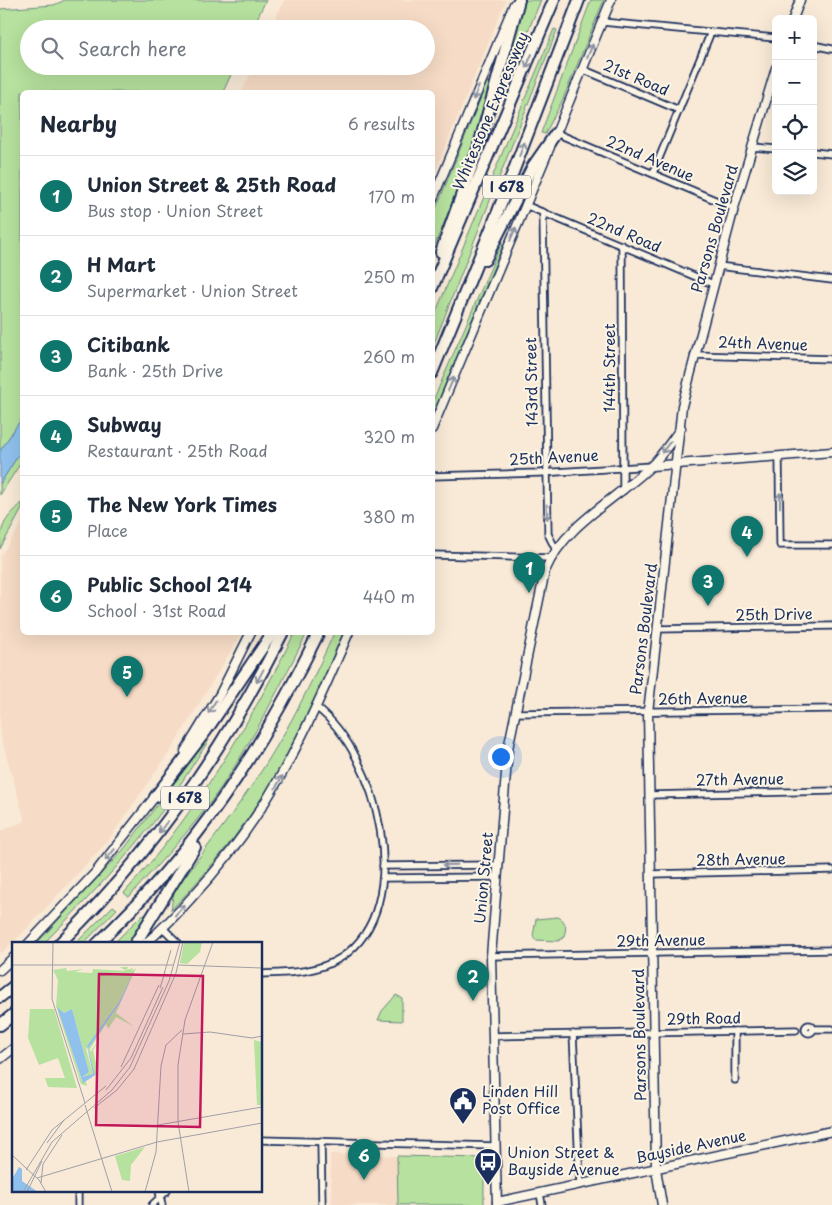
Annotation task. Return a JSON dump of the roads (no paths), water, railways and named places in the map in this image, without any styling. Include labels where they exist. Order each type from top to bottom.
[{"type":"highway","points":[[435,267],[478,149],[517,0]]},
{"type":"highway","name":"Whitestone Expressway","points":[[435,281],[554,0]]},
{"type":"highway","name":"I 678","points":[[435,366],[499,208],[579,0]]},
{"type":"highway","points":[[435,367],[508,212],[533,166],[556,133]]},
{"type":"highway","points":[[155,796],[206,731],[271,635]]},
{"type":"highway","name":"I 678","points":[[62,942],[126,874],[182,801],[241,710],[281,635]]},
{"type":"highway","name":"I 678","points":[[99,942],[166,873],[230,790],[270,728],[317,635]]},
{"type":"highway","points":[[136,942],[230,790]]},
{"type":"highway","points":[[0,997],[12,987]]},
{"type":"highway","points":[[0,1025],[12,1016]]},
{"type":"street","points":[[435,194],[517,0]]},
{"type":"street","points":[[435,422],[611,0]]},
{"type":"street","points":[[794,15],[800,0]]},
{"type":"street","points":[[602,22],[772,38]]},
{"type":"street","points":[[653,173],[711,32]]},
{"type":"street","points":[[817,46],[832,49]]},
{"type":"street","name":"21st Road","points":[[582,69],[679,110]]},
{"type":"street","name":"Parsons Boulevard","points":[[662,1205],[656,1169],[648,712],[678,464],[682,406],[734,208],[772,82]]},
{"type":"street","name":"22nd Avenue","points":[[556,133],[734,208]]},
{"type":"street","points":[[753,147],[772,149]]},
{"type":"street","points":[[817,152],[832,154]]},
{"type":"street","name":"22nd Road","points":[[526,205],[714,284]]},
{"type":"street","name":"143rd Street","points":[[543,212],[548,534],[556,550]]},
{"type":"street","name":"144th Street","points":[[622,245],[623,491]]},
{"type":"street","points":[[718,266],[832,280]]},
{"type":"street","name":"24th Avenue","points":[[694,355],[832,359]]},
{"type":"street","name":"Union Street","points":[[497,1204],[491,956],[508,749],[545,571],[550,558],[572,532],[652,466],[681,428]]},
{"type":"street","name":"25th Avenue","points":[[435,476],[623,468],[832,452]]},
{"type":"street","points":[[779,456],[780,544],[832,545]]},
{"type":"street","points":[[435,556],[550,558]]},
{"type":"street","name":"25th Drive","points":[[657,629],[832,626]]},
{"type":"street","points":[[30,942],[99,868],[155,796],[210,710],[249,635]]},
{"type":"street","points":[[146,942],[163,928],[220,867],[253,823],[290,762],[348,635]]},
{"type":"street","points":[[262,974],[315,969],[345,954],[359,942],[372,922],[380,899],[383,866],[379,825],[364,777],[343,738],[316,707]]},
{"type":"street","name":"26th Avenue","points":[[515,713],[832,709]]},
{"type":"street","name":"27th Avenue","points":[[649,794],[832,791]]},
{"type":"street","points":[[383,866],[499,865]]},
{"type":"street","name":"28th Avenue","points":[[650,874],[832,870]]},
{"type":"street","points":[[383,878],[498,876]]},
{"type":"street","points":[[163,928],[177,942]]},
{"type":"street","name":"29th Avenue","points":[[491,956],[832,950]]},
{"type":"street","points":[[0,970],[12,959]]},
{"type":"street","points":[[814,1029],[832,1029]]},
{"type":"street","name":"29th Road","points":[[493,1036],[796,1030]]},
{"type":"street","points":[[735,1031],[735,1080]]},
{"type":"street","points":[[573,1034],[580,1184]]},
{"type":"street","points":[[0,1052],[12,1047]]},
{"type":"street","points":[[0,1059],[12,1048]]},
{"type":"street","name":"Bayside Avenue","points":[[497,1204],[580,1184],[832,1131]]},
{"type":"street","points":[[262,1140],[495,1146]]},
{"type":"street","points":[[321,1142],[322,1205]]},
{"type":"street","points":[[78,1192],[78,1205]]},
{"type":"street","points":[[540,1193],[542,1205]]},
{"type":"street","points":[[152,1205],[160,1195]]},
{"type":"street","points":[[160,1195],[162,1205]]},
{"type":"water","points":[[20,421],[20,452],[0,484],[0,451]]},
{"type":"place","name":"Subway","points":[[747,557]]},
{"type":"place","name":"Union Street & 25th Road","points":[[529,593]]},
{"type":"place","name":"Citibank","points":[[708,606]]},
{"type":"place","name":"The New York Times","points":[[127,697]]},
{"type":"place","name":"H Mart","points":[[473,1001]]},
{"type":"place","name":"Linden Hill Post Office","points":[[463,1125]]},
{"type":"place","name":"Public School 214","points":[[364,1180]]},
{"type":"place","name":"Union Street & Bayside Avenue","points":[[488,1186]]}]
